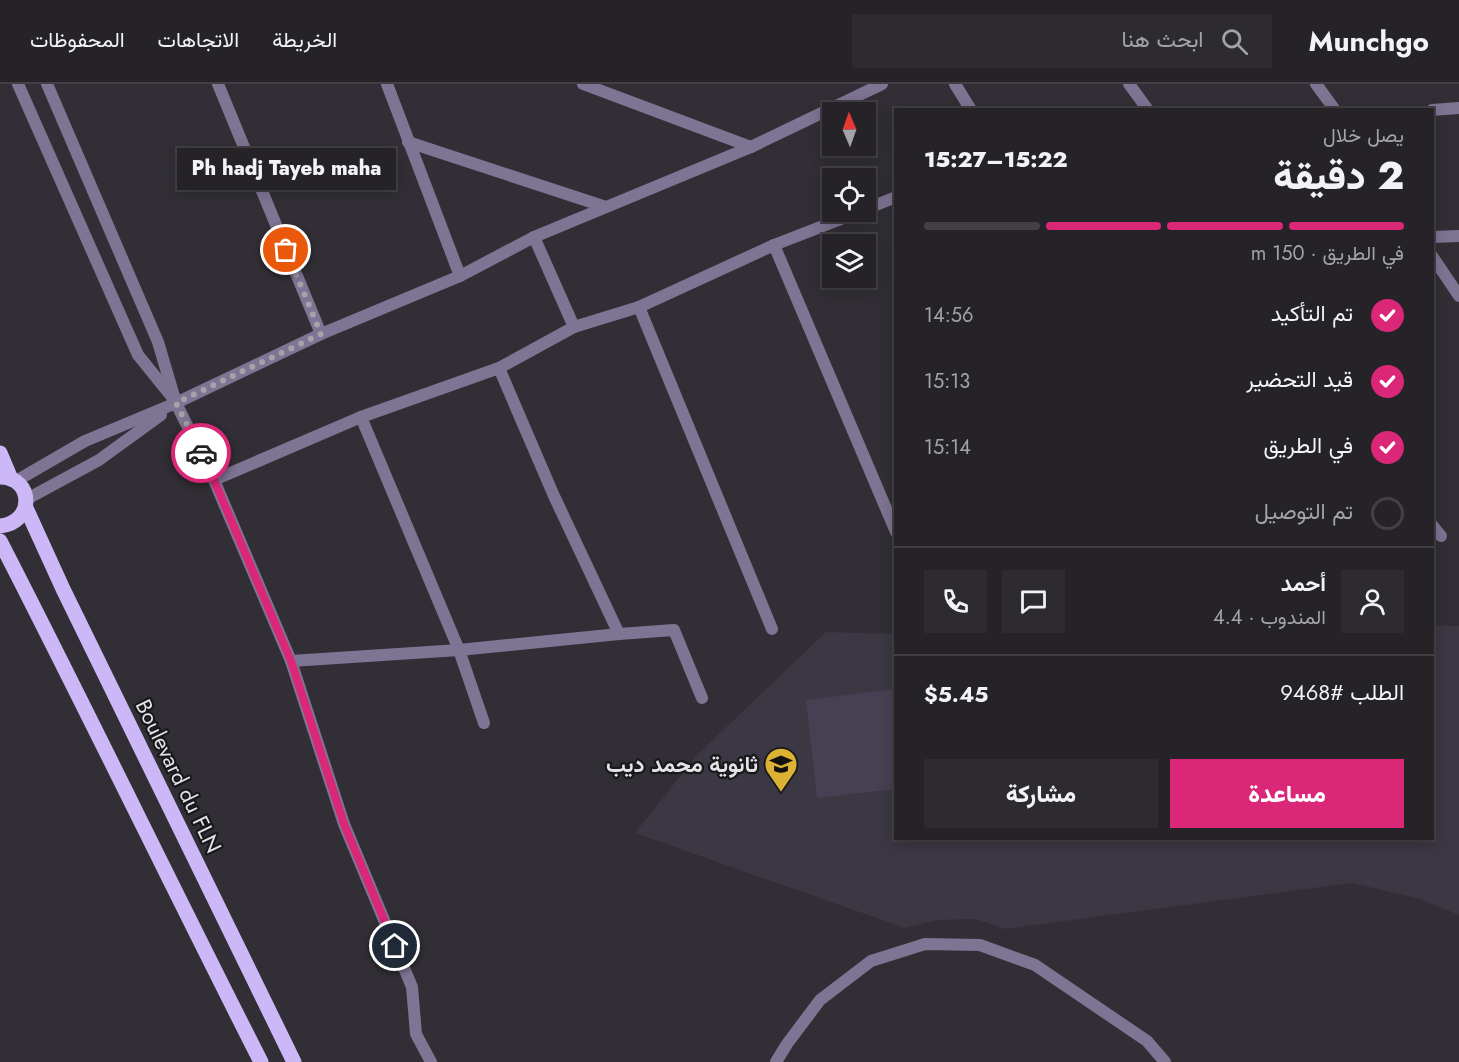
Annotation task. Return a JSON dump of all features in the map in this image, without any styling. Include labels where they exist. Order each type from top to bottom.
[{"type":"main road","name":"Boulevard du FLN","points":[[0,453],[9,479],[21,486],[26,504],[68,600],[294,1062]]},
{"type":"main road","points":[[0,526],[8,526],[16,522],[22,516],[26,504]]},
{"type":"main road","points":[[0,541],[261,1062]]},
{"type":"street","points":[[18,84],[138,355],[176,403]]},
{"type":"street","points":[[47,84],[158,342],[176,403],[214,480],[291,661],[344,824],[412,987],[416,1034],[430,1062]]},
{"type":"street","points":[[218,84],[321,334]]},
{"type":"street","points":[[387,84],[460,276]]},
{"type":"street","points":[[583,84],[751,147]]},
{"type":"street","points":[[9,479],[85,441],[176,403],[321,334],[460,276],[534,237],[751,147],[882,84]]},
{"type":"street","points":[[956,84],[970,108]]},
{"type":"street","points":[[1129,84],[1147,108]]},
{"type":"street","points":[[1316,84],[1334,108]]},
{"type":"street","points":[[1434,110],[1459,108]]},
{"type":"street","points":[[408,142],[606,207]]},
{"type":"street","points":[[876,205],[894,198]]},
{"type":"street","points":[[214,480],[361,417],[499,368],[574,327],[639,307],[774,245],[833,222]]},
{"type":"street","points":[[1434,237],[1459,236]]},
{"type":"street","points":[[534,237],[574,327]]},
{"type":"street","points":[[774,245],[894,527]]},
{"type":"street","points":[[1434,259],[1459,296]]},
{"type":"street","points":[[639,307],[772,629]]},
{"type":"street","points":[[499,368],[554,496],[619,634]]},
{"type":"street","points":[[26,504],[99,460],[176,403]]},
{"type":"street","points":[[361,417],[459,650],[484,723]]},
{"type":"street","points":[[1434,527],[1441,536]]},
{"type":"street","points":[[291,661],[459,650],[674,630],[702,698]]},
{"type":"street","points":[[776,1062],[820,1000],[871,962],[925,944],[980,945],[1035,965],[1147,1041],[1165,1062]]},
{"type":"shaded area","name":"ثانوية محمد ديب","points":[[1434,626],[1459,626],[1459,915],[1420,899],[1352,883],[1005,929],[976,919],[937,920],[905,928],[635,833],[698,754],[826,632],[894,634],[894,840],[1434,840]]},
{"type":"shaded area","points":[[894,689],[894,789],[817,798],[806,700]]},
{"type":"way so far","points":[[201,453],[176,403],[321,334],[286,250]]},
{"type":"place","name":"Ph hadj Tayeb maha","points":[[286,250]]},
{"type":"place","name":"ثانوية محمد ديب","points":[[781,793]]},
{"type":"route","points":[[201,453],[291,661],[344,824],[395,946]]}]
